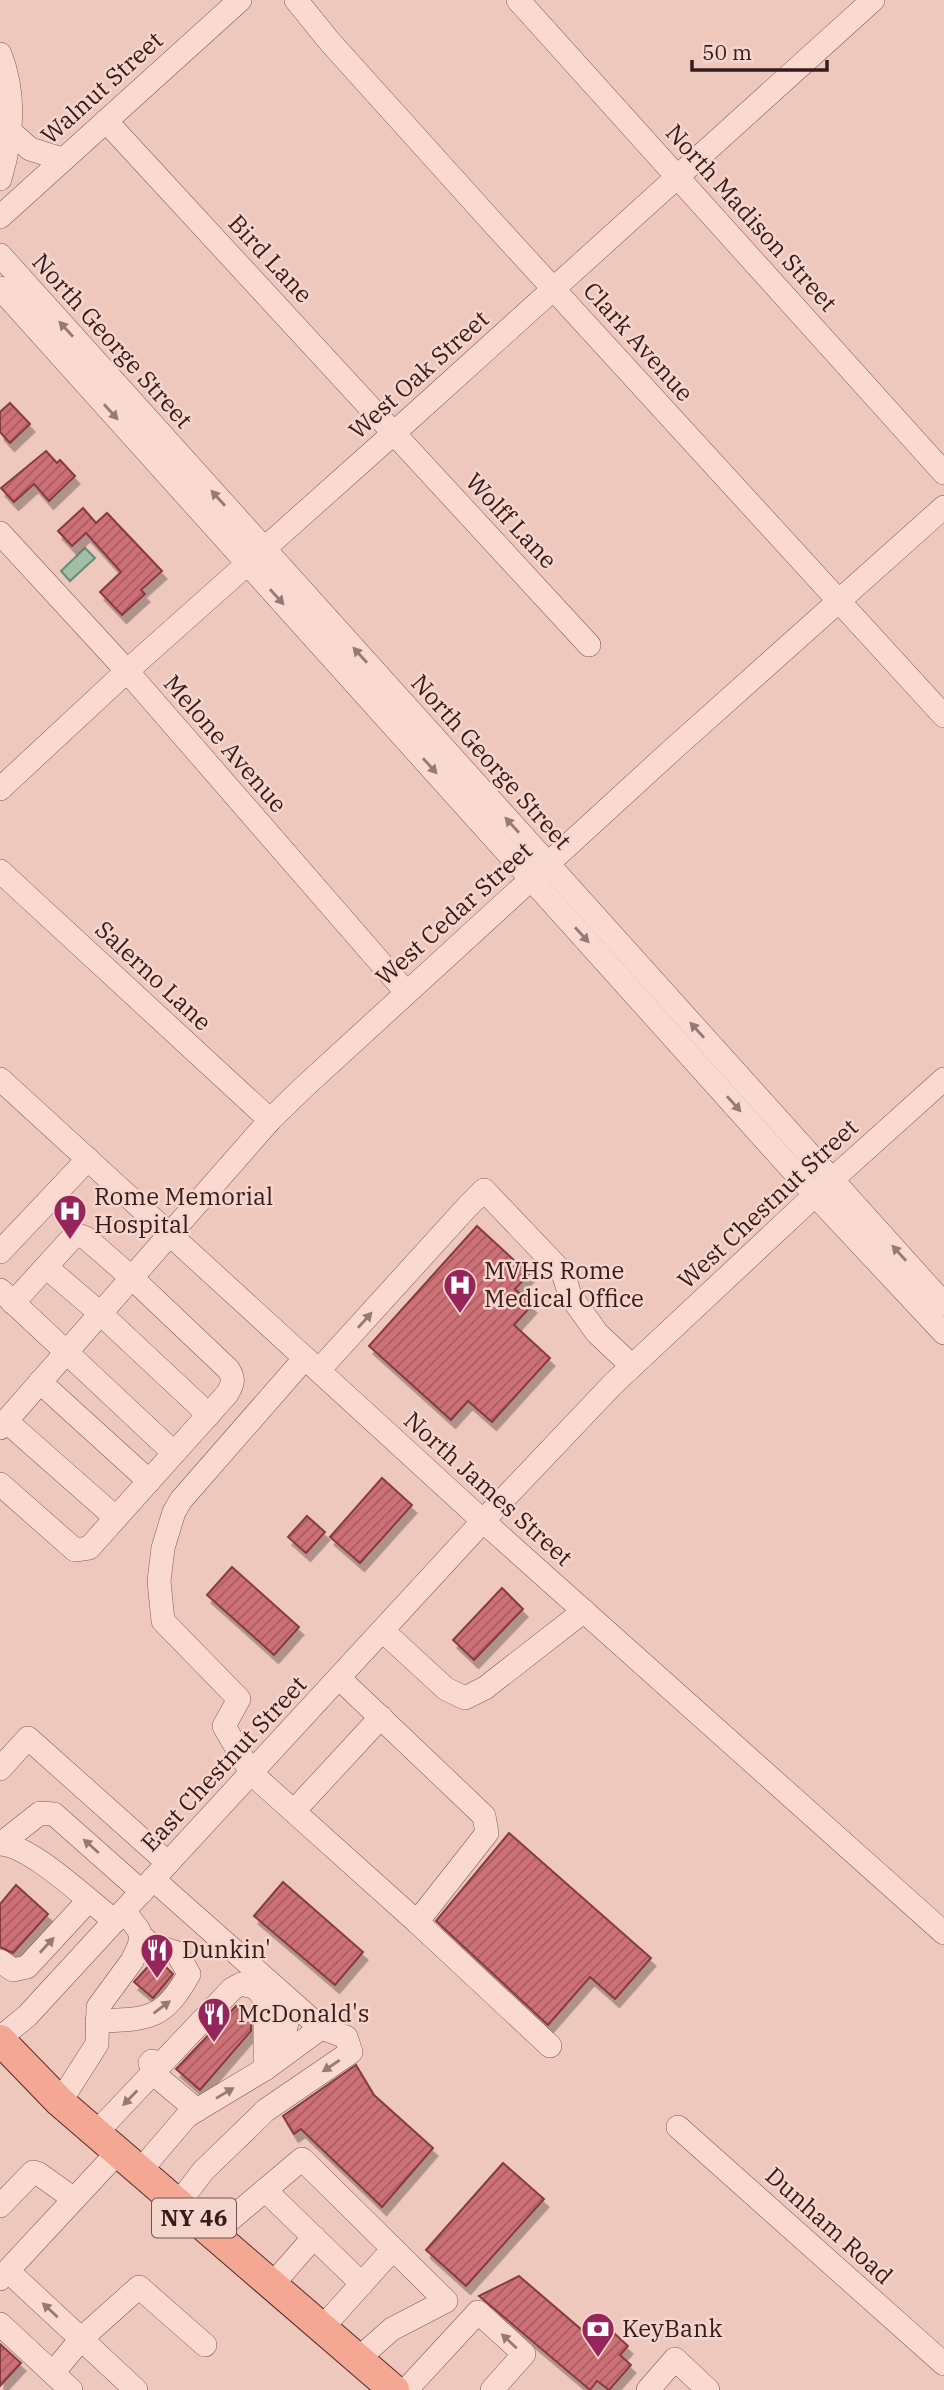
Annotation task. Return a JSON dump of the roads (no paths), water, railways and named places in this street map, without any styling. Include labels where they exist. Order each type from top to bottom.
[{"type":"main road","name":"NY 46","points":[[0,2039],[60,2102],[394,2390]]},
{"type":"street","name":"Walnut Street","points":[[0,217],[239,0]]},
{"type":"street","name":"Clark Avenue","points":[[296,0],[457,184],[944,716]]},
{"type":"street","name":"North Madison Street","points":[[518,0],[944,473]]},
{"type":"street","name":"West Oak Street","points":[[0,789],[127,671],[873,0]]},
{"type":"street","points":[[0,54],[9,89],[11,132],[0,179]]},
{"type":"street","name":"Bird Lane","points":[[106,121],[394,433]]},
{"type":"street","points":[[11,132],[30,149],[62,159]]},
{"type":"street","name":"North George Street","points":[[0,255],[255,556]]},
{"type":"street","name":"North George Street","points":[[0,288],[255,556],[540,872],[832,1179],[944,1304]]},
{"type":"street","name":"Wolff Lane","points":[[394,433],[589,645]]},
{"type":"street","name":"West Cedar Street","points":[[3,1424],[270,1120],[406,992],[944,507]]},
{"type":"street","name":"Melone Avenue","points":[[0,533],[127,671],[406,992]]},
{"type":"street","name":"Salerno Lane","points":[[0,871],[270,1120]]},
{"type":"street","name":"North George Street","points":[[540,872],[815,1195],[944,1333]]},
{"type":"street","name":"North James Street","points":[[0,1079],[483,1521],[944,1933]]},
{"type":"street","name":"West Chestnut Street","points":[[483,1521],[632,1366],[832,1179],[944,1079]]},
{"type":"street","points":[[0,1252],[88,1159]]},
{"type":"street","points":[[550,2046],[251,1773],[224,1726],[239,1699],[163,1621],[159,1581],[163,1548],[174,1511],[181,1500],[484,1191],[563,1273],[570,1295],[597,1333],[632,1366]]},
{"type":"street","points":[[0,1483],[75,1550],[89,1548],[227,1394],[233,1385],[233,1376],[132,1278],[86,1238],[78,1235],[73,1237],[46,1267],[6,1296],[174,1453]]},
{"type":"street","points":[[46,1267],[101,1314],[208,1415]]},
{"type":"street","points":[[40,1382],[149,1481]]},
{"type":"street","points":[[3,1424],[116,1518]]},
{"type":"street","name":"East Chestnut Street","points":[[0,2039],[27,2016],[483,1521]]},
{"type":"street","points":[[383,1631],[446,1689],[465,1698],[485,1688],[584,1611]]},
{"type":"street","points":[[339,1678],[484,1816],[487,1833],[417,1922]]},
{"type":"street","points":[[294,1811],[380,1717]]},
{"type":"street","points":[[0,1769],[28,1738],[154,1878],[321,2028],[346,2036],[351,2052],[266,2110],[204,2171],[178,2204]]},
{"type":"street","points":[[97,2021],[139,2019],[162,2012],[180,1991],[189,1974],[177,1953],[150,1944],[138,1929],[88,1901],[40,1861],[1,1843],[40,1813],[54,1814],[154,1878]]},
{"type":"street","points":[[0,1962],[13,1970],[27,1967],[88,1901]]},
{"type":"street","points":[[60,2102],[97,2044],[98,2007],[132,1961],[141,1936]]},
{"type":"street","points":[[197,2110],[154,2073],[150,2063],[242,1958]]},
{"type":"street","points":[[136,2390],[81,2339],[4,2275],[118,2152],[154,2073],[232,1990],[241,1984],[256,1988],[265,1999],[265,2069]]},
{"type":"street","points":[[118,2152],[187,2116],[265,2069],[321,2028]]},
{"type":"street","name":"Dunham Road","points":[[678,2127],[944,2364]]},
{"type":"street","points":[[213,2234],[302,2159],[446,2301],[392,2329],[358,2359]]},
{"type":"street","points":[[0,2206],[33,2172],[74,2199]]},
{"type":"street","points":[[265,2190],[362,2284]]},
{"type":"street","points":[[272,2285],[314,2237]]},
{"type":"street","points":[[323,2328],[393,2249]]},
{"type":"street","points":[[53,2373],[81,2339],[139,2287],[205,2345]]},
{"type":"street","points":[[406,2390],[478,2312],[524,2354],[492,2390]]},
{"type":"street","points":[[0,2324],[71,2390]]},
{"type":"street","points":[[648,2390],[675,2359],[708,2390]]},
{"type":"place","name":"Rome Memorial Hospital","points":[[70,1241]]},
{"type":"place","name":"MVHS Rome Medical Office","points":[[460,1315]]},
{"type":"place","name":"Dunkin'","points":[[157,1980]]},
{"type":"place","name":"McDonald's","points":[[214,2044]]},
{"type":"place","name":"KeyBank","points":[[598,2359]]}]
